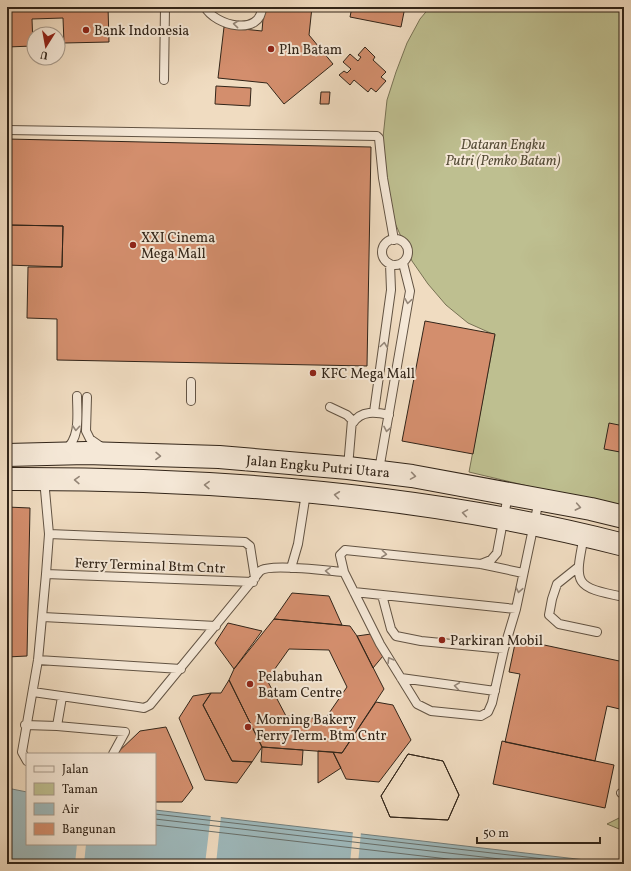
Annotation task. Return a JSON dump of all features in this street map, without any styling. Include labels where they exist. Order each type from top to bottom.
[{"type":"main road","name":"Jalan Engku Putri Utara","points":[[7,455],[86,453],[219,457],[348,468],[412,476],[540,499],[624,517]]},
{"type":"main road","name":"Jalan Engku Putri Utara","points":[[7,478],[44,478],[221,485],[306,492],[405,503],[504,519],[534,524],[624,545]]},
{"type":"lane","points":[[164,80],[165,7]]},
{"type":"lane","points":[[205,7],[209,14],[218,21],[246,25],[256,22],[262,15],[262,7]]},
{"type":"lane","points":[[7,130],[376,136],[380,138],[383,178],[394,240]]},
{"type":"lane","points":[[394,240],[402,242],[407,248],[408,256],[403,263],[395,265],[390,264],[384,258],[383,250],[387,243],[394,240]]},
{"type":"lane","points":[[379,472],[410,291],[403,263]]},
{"type":"lane","points":[[374,412],[391,290],[390,264]]},
{"type":"lane","points":[[191,382],[191,401]]},
{"type":"lane","points":[[60,454],[69,447],[75,438],[77,396]]},
{"type":"lane","points":[[87,397],[86,431],[90,440],[118,455]]},
{"type":"lane","points":[[330,407],[347,415],[353,423]]},
{"type":"lane","points":[[348,468],[353,423],[358,417],[374,412],[389,415]]},
{"type":"lane","points":[[26,759],[22,752],[25,725],[33,692],[38,660],[49,534],[44,478]]},
{"type":"lane","points":[[291,568],[298,544],[306,492]]},
{"type":"lane","points":[[481,564],[492,560],[497,553],[508,494]]},
{"type":"lane","points":[[523,573],[481,564],[345,550],[340,555],[344,572],[380,644],[417,704],[431,710],[481,716],[488,712],[495,691],[504,649],[516,609],[540,499]]},
{"type":"lane","name":"Ferry Terminal Btm Cntr","points":[[46,574],[254,580],[250,546],[245,542],[49,534]]},
{"type":"lane","points":[[584,535],[578,568],[579,578],[582,584],[589,588],[624,597]]},
{"type":"lane","points":[[33,692],[144,708],[150,705],[181,669],[260,571],[266,567],[344,572]]},
{"type":"lane","points":[[578,568],[557,584],[549,615],[559,624],[597,632]]},
{"type":"lane","points":[[354,592],[516,609]]},
{"type":"lane","points":[[382,595],[391,629],[396,636],[421,641],[504,649]]},
{"type":"lane","points":[[43,616],[216,626]]},
{"type":"lane","points":[[624,628],[624,634]]},
{"type":"lane","points":[[38,660],[181,669]]},
{"type":"lane","points":[[401,678],[495,691]]},
{"type":"lane","points":[[57,726],[62,697]]},
{"type":"lane","points":[[25,725],[57,726],[125,732],[114,753]]},
{"type":"green space","name":"Dataran Engku Putri (Pemko Batam)","points":[[430,7],[624,7],[624,509],[469,472],[495,335],[468,323],[446,305],[428,284],[412,261],[390,212],[382,147],[387,100],[396,72],[407,43],[420,19]]},
{"type":"green space","points":[[624,815],[624,831],[607,824],[623,816]]},
{"type":"water","points":[[7,788],[26,792],[26,845],[156,845],[156,810],[594,861],[603,864],[7,864]]},
{"type":"pier","points":[[211,814],[221,816],[216,864],[205,864]]},
{"type":"pier","points":[[353,831],[361,832],[358,864],[350,864]]},
{"type":"pier","points":[[77,845],[86,845],[84,864],[75,864]]},
{"type":"building","name":"Bank Indonesia","points":[[7,7],[108,7],[109,42],[66,43],[66,26],[63,26],[63,18],[32,19],[32,26],[26,26],[26,46],[7,47]]},
{"type":"building","name":"Pln Batam","points":[[264,7],[312,7],[309,35],[333,64],[284,104],[267,83],[218,78],[224,27],[262,31]]},
{"type":"building","points":[[352,7],[405,7],[401,27],[350,17]]},
{"type":"building","points":[[365,47],[375,57],[373,60],[386,72],[381,77],[386,81],[376,92],[371,88],[368,92],[354,80],[350,85],[339,75],[344,71],[347,73],[351,69],[343,62],[350,54],[358,61],[361,57],[358,55]]},
{"type":"building","points":[[216,86],[251,88],[250,106],[215,104]]},
{"type":"building","points":[[321,92],[330,92],[329,104],[320,104]]},
{"type":"building","points":[[7,139],[371,147],[367,366],[57,360],[57,319],[27,318],[28,267],[62,267],[63,226],[7,225]]},
{"type":"building","points":[[7,225],[63,226],[62,267],[7,265]]},
{"type":"building","points":[[425,321],[495,334],[473,454],[402,441]]},
{"type":"building","points":[[609,423],[624,426],[620,452],[604,449]]},
{"type":"building","points":[[7,507],[30,508],[27,656],[7,657]]},
{"type":"building","points":[[292,593],[329,596],[342,625],[274,619]]},
{"type":"building","name":"Pelabuhan Batam Centre","points":[[274,619],[350,626],[357,636],[384,689],[342,753],[262,747],[229,680],[234,669]],"holes":[[[289,649],[329,650],[347,687],[325,719],[286,716],[267,680]]]},
{"type":"building","points":[[228,623],[262,631],[234,669],[215,643]]},
{"type":"building","points":[[371,634],[383,656],[373,668],[357,636]]},
{"type":"building","points":[[516,639],[624,662],[624,710],[607,706],[595,761],[505,742],[520,674],[509,672]]},
{"type":"building","points":[[229,680],[262,747],[252,762],[232,761],[203,705],[211,693],[221,693]]},
{"type":"building","points":[[211,693],[203,705],[232,761],[252,762],[237,783],[205,780],[179,718],[193,696]]},
{"type":"building","points":[[376,702],[393,705],[411,740],[379,782],[346,779],[333,752],[342,753]]},
{"type":"building","points":[[166,727],[193,788],[182,802],[156,802],[156,753],[117,753],[140,731]]},
{"type":"building","points":[[502,741],[614,765],[605,808],[493,784]]},
{"type":"building","points":[[262,747],[303,750],[302,765],[261,762]]},
{"type":"building","points":[[318,751],[333,752],[341,768],[318,783]]},
{"type":"building","points":[[408,754],[443,761],[459,795],[448,820],[390,817],[381,796]]},
{"type":"building","points":[[408,754],[443,761],[459,795],[448,820],[390,817],[381,796]]},
{"type":"place","name":"Bank Indonesia","points":[[86,30]]},
{"type":"place","name":"Pln Batam","points":[[271,49]]},
{"type":"place","name":"XXI Cinema Mega Mall","points":[[133,245]]},
{"type":"place","name":"KFC Mega Mall","points":[[313,373]]},
{"type":"place","name":"Parkiran Mobil","points":[[442,640]]},
{"type":"place","name":"Pelabuhan Batam Centre","points":[[250,684]]},
{"type":"place","name":"Morning Bakery Ferry Term. Btm Cntr","points":[[248,727]]}]
